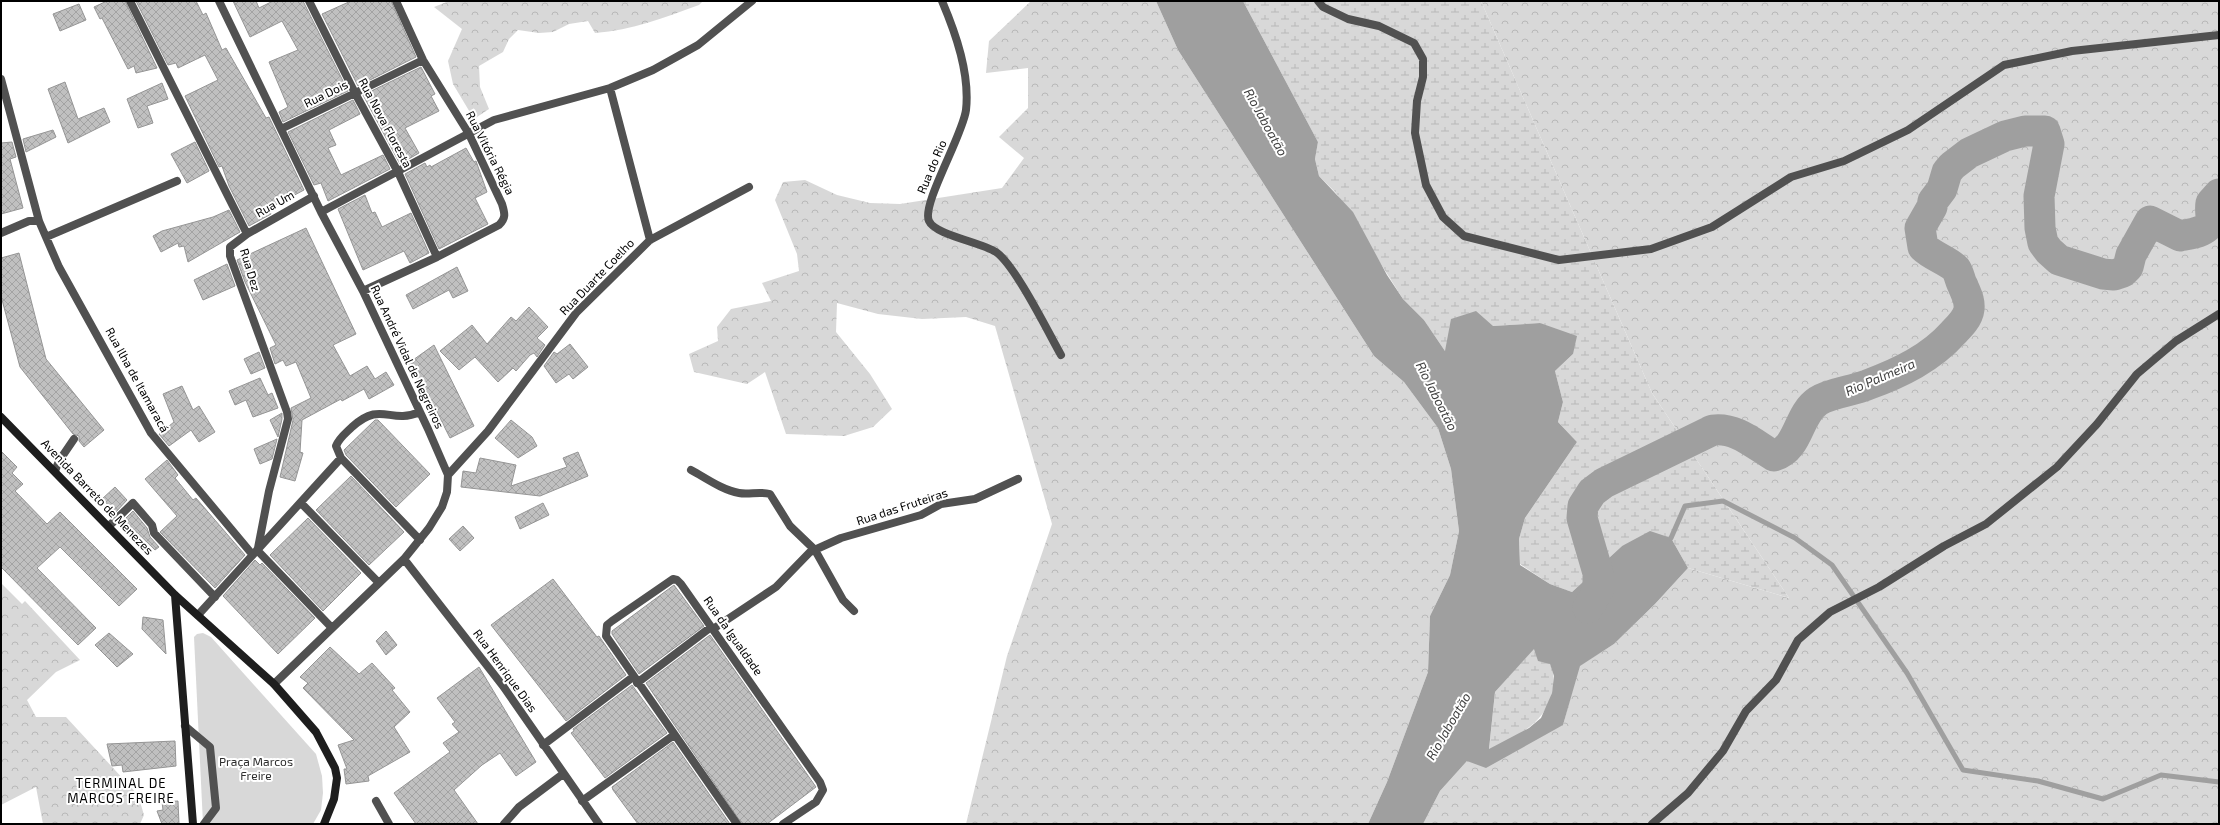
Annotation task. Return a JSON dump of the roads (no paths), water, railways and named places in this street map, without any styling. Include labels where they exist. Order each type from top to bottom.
[{"type":"main road","name":"Avenida Barreto de Menezes","points":[[1,417],[175,595],[274,684],[316,732],[335,768],[337,778],[336,792],[324,824]]},
{"type":"main road","points":[[175,595],[193,824]]},
{"type":"street","name":"Rua Dez","points":[[130,1],[247,234],[230,247],[230,256],[282,396],[288,419],[269,491],[256,551]]},
{"type":"street","name":"Rua André Vidal de Negreiros","points":[[219,1],[321,212],[363,290],[448,475],[447,492],[442,507],[420,540],[404,559],[274,684]]},
{"type":"street","name":"Rua Nova Floresta","points":[[309,1],[355,93],[398,172],[437,257]]},
{"type":"street","name":"Rua Vitória Régia","points":[[363,290],[437,257],[499,225],[504,220],[502,204],[470,134],[424,60],[396,1]]},
{"type":"street","points":[[321,212],[494,120],[610,88],[653,70],[685,54],[698,45],[752,1]]},
{"type":"street","name":"Rua do Rio","points":[[942,1],[946,10],[966,83],[966,110],[953,150],[932,194],[928,208],[928,220],[935,229],[957,236],[997,253],[1012,269],[1061,355]]},
{"type":"street","points":[[946,1],[946,10]]},
{"type":"street","points":[[1318,1],[1323,7],[1348,19],[1379,26],[1414,42],[1423,59],[1423,77],[1417,101],[1415,133],[1426,185],[1443,217],[1464,236],[1560,260],[1651,249],[1712,227],[1791,177],[1844,161],[1908,130],[2004,65],[2072,51],[2219,35]]},
{"type":"street","name":"Rua Dois","points":[[282,129],[424,60]]},
{"type":"street","name":"Rua Ilha de Itamaracá","points":[[1,79],[39,221],[59,267],[150,433],[256,551],[332,628]]},
{"type":"street","points":[[610,88],[650,240]]},
{"type":"street","points":[[46,237],[177,181]]},
{"type":"street","name":"Rua Duarte Coelho","points":[[448,475],[488,430],[576,313],[650,240],[748,187]]},
{"type":"street","name":"Rua Um","points":[[247,234],[314,196]]},
{"type":"street","points":[[1,233],[28,221],[39,221]]},
{"type":"street","points":[[1652,824],[1688,794],[1723,752],[1746,711],[1776,680],[1798,640],[1830,612],[1986,524],[2057,467],[2098,424],[2137,374],[2176,341],[2219,314]]},
{"type":"street","points":[[420,412],[406,417],[377,413],[363,417],[337,443],[336,450],[341,458],[420,540]]},
{"type":"street","points":[[55,471],[59,461],[74,439]]},
{"type":"street","points":[[198,615],[341,458]]},
{"type":"street","points":[[691,470],[717,485],[739,493],[760,491],[770,494],[790,526],[815,550],[843,600],[854,611]]},
{"type":"street","name":"Rua das Fruteiras","points":[[543,745],[635,680],[776,587],[810,552],[841,538],[921,515],[941,504],[976,499],[1018,479]]},
{"type":"street","points":[[301,503],[379,583]]},
{"type":"street","points":[[109,526],[130,504],[133,504],[152,525],[154,533],[215,596]]},
{"type":"street","name":"Rua Henrique Dias","points":[[404,559],[503,686],[599,824]]},
{"type":"street","name":"Rua da Igualdade","points":[[635,680],[606,636],[607,625],[673,579],[677,580],[822,787],[822,795],[816,802],[783,824]]},
{"type":"street","points":[[635,680],[737,824]]},
{"type":"street","points":[[186,726],[210,747],[216,808],[204,824]]},
{"type":"street","points":[[582,801],[674,735]]},
{"type":"street","points":[[504,824],[518,807],[563,774]]},
{"type":"street","points":[[376,801],[389,824]]},
{"type":"water","name":"Rio Jaboatão","points":[[1156,1],[1243,1],[1318,142],[1315,159],[1319,176],[1353,212],[1387,275],[1403,299],[1424,320],[1445,351],[1451,319],[1476,311],[1493,326],[1540,323],[1577,336],[1573,354],[1555,371],[1563,402],[1558,422],[1577,442],[1525,518],[1519,539],[1520,565],[1550,584],[1572,592],[1622,546],[1650,531],[1671,538],[1688,568],[1655,604],[1614,644],[1580,666],[1563,725],[1486,768],[1467,761],[1440,791],[1423,824],[1368,824],[1387,782],[1428,672],[1430,616],[1450,575],[1459,531],[1451,469],[1438,428],[1404,382],[1374,356],[1178,50]],"holes":[[[1534,649],[1538,661],[1550,664],[1554,676],[1552,693],[1541,718],[1529,728],[1489,749],[1495,692]]]},
{"type":"waterway","name":"Rio Palmeira","points":[[1588,608],[1598,590],[1598,573],[1582,518],[1583,506],[1592,492],[1604,483],[1713,430],[1730,431],[1745,438],[1774,456],[1789,446],[1806,414],[1818,401],[1829,396],[1861,387],[1903,370],[1935,350],[1961,324],[1967,316],[1969,303],[1958,273],[1953,266],[1923,247],[1920,228],[1932,207],[1933,201],[1942,189],[1947,172],[1952,166],[1969,153],[2005,136],[2025,131],[2045,131],[2049,144],[2039,196],[2040,228],[2043,243],[2059,260],[2103,274],[2114,275],[2123,272],[2128,267],[2131,255],[2150,221],[2180,236],[2199,232],[2204,229],[2210,223],[2211,203],[2219,194]]},
{"type":"waterway","points":[[1671,538],[1685,506],[1723,501],[1795,538],[1832,565],[1907,673],[1963,770],[2038,781],[2103,799],[2161,775],[2219,782]]},
{"type":"district","name":"TERMINAL DE MARCOS FREIRE","points":[[121,790]]},
{"type":"park label","name":"Praça Marcos Freire","points":[[256,769]]}]
